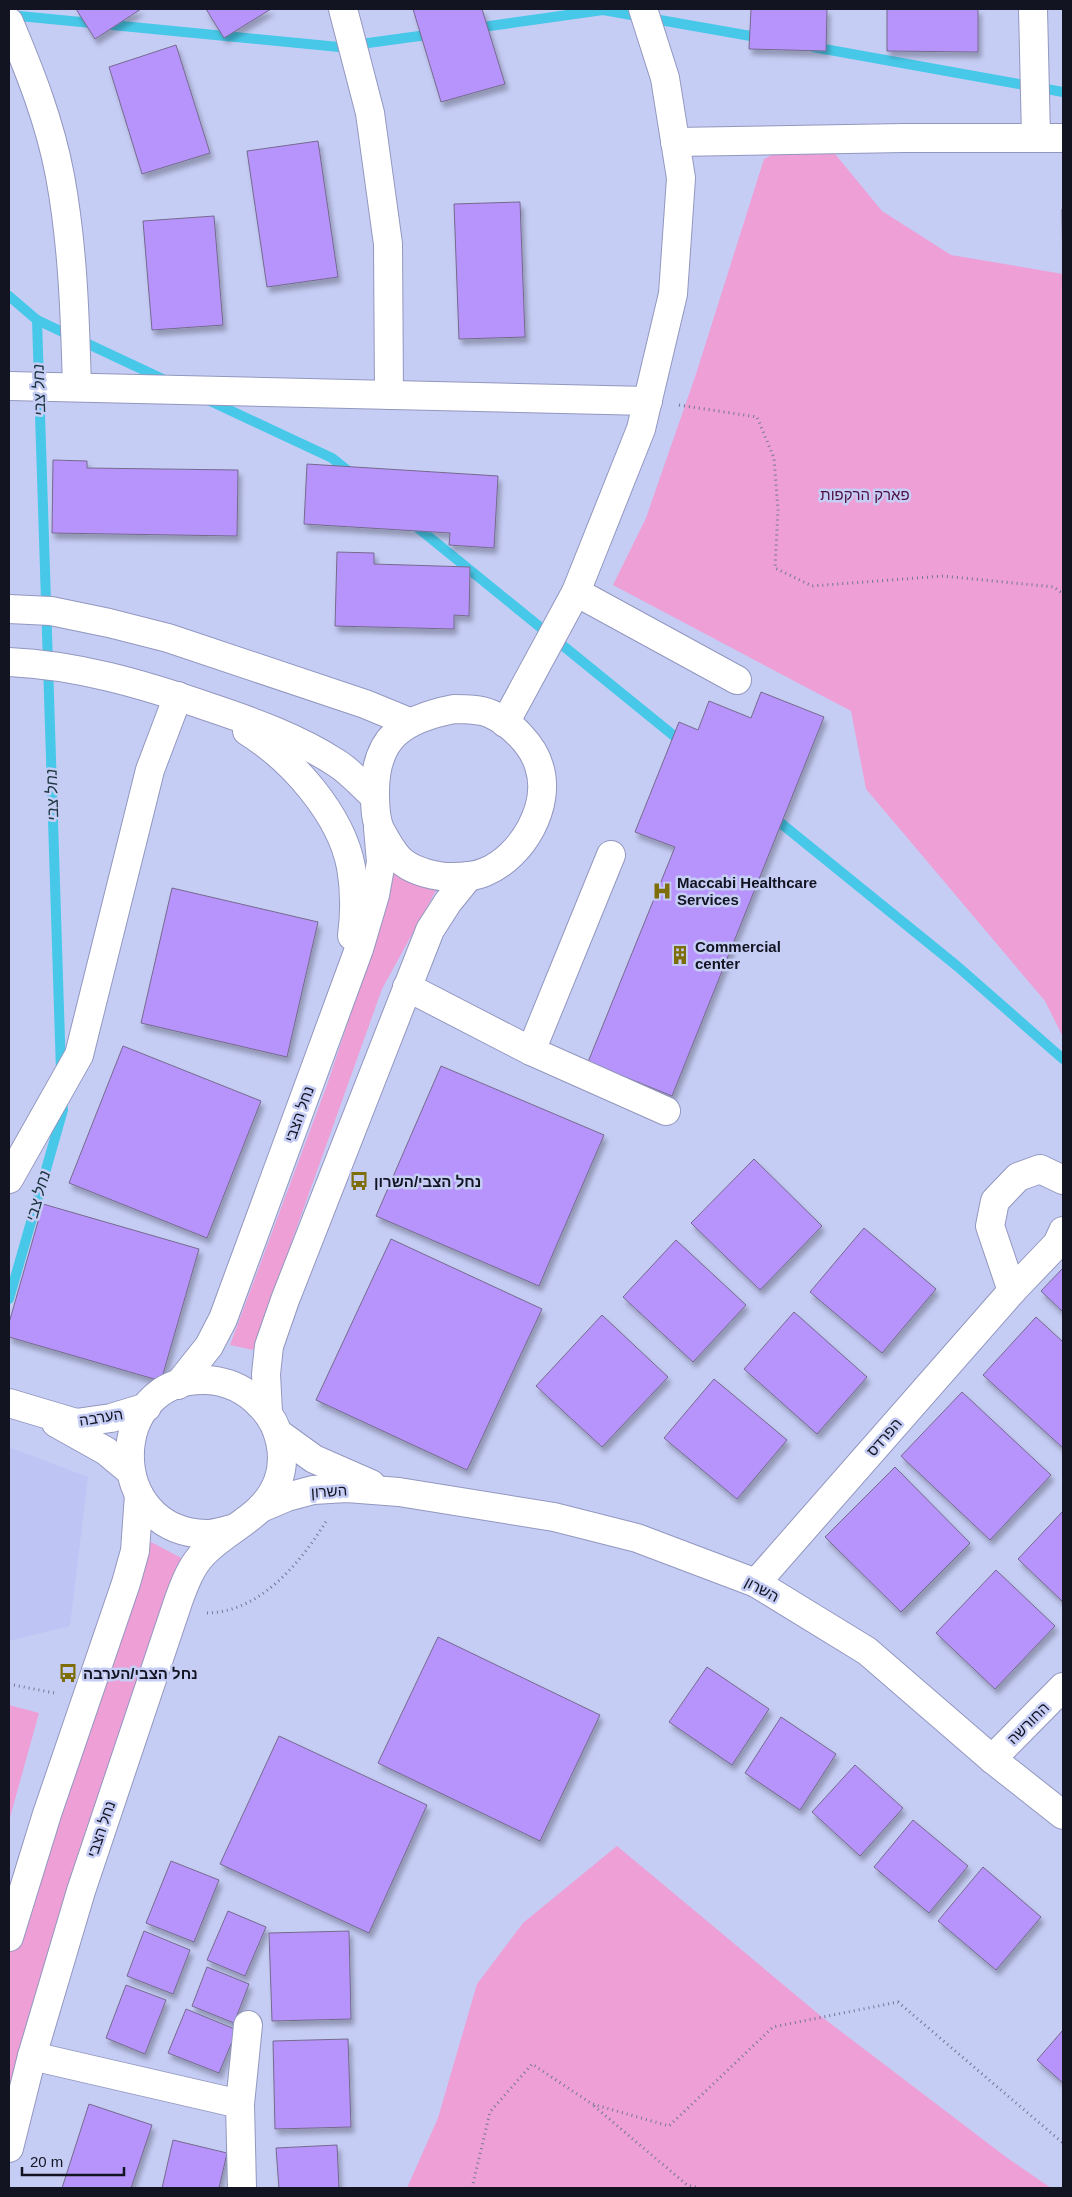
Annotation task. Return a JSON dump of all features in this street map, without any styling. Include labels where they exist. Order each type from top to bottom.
[{"type":"street","points":[[343,9],[370,113],[388,244],[390,395]]},
{"type":"street","points":[[505,722],[576,592],[641,429],[673,294],[681,178],[664,78],[643,9]]},
{"type":"street","points":[[1033,9],[1036,137]]},
{"type":"street","points":[[9,22],[38,92],[60,175],[74,273],[77,387]]},
{"type":"street","points":[[675,142],[1063,138]]},
{"type":"street","points":[[9,386],[648,401]]},
{"type":"street","points":[[576,592],[737,680]]},
{"type":"street","points":[[9,609],[51,611],[110,623],[168,638],[258,667],[409,722]]},
{"type":"street","points":[[9,662],[44,664],[98,674],[178,696],[242,718],[292,740],[339,764],[375,797]]},
{"type":"street","points":[[9,1179],[79,1054],[150,770],[178,696]]},
{"type":"street","points":[[210,707],[250,733],[300,776],[325,807],[342,838],[351,866],[354,897],[348,980]]},
{"type":"street","points":[[454,708],[491,714],[505,722],[525,740],[539,766],[542,790],[536,815],[523,842],[501,864],[485,872],[469,876],[440,877],[405,864],[391,848],[378,828],[375,797],[378,765],[390,737],[409,722],[436,712],[454,708]]},
{"type":"street","name":"נחל הצבי","points":[[178,1385],[209,1346],[223,1319],[360,949],[375,895],[381,862],[378,828]]},
{"type":"street","points":[[530,1051],[611,855]]},
{"type":"street","points":[[134,1483],[154,1514],[176,1528],[192,1533],[208,1534],[232,1529],[252,1518],[269,1501],[279,1479],[282,1456],[273,1423],[266,1374],[272,1337],[430,930],[448,902],[469,876]]},
{"type":"street","points":[[407,987],[530,1051],[666,1111]]},
{"type":"street","points":[[1012,1291],[990,1226],[995,1201],[1018,1176],[1040,1169],[1063,1180]]},
{"type":"street","name":"הפרדס","points":[[756,1583],[1012,1291],[1057,1244],[1063,1231]]},
{"type":"street","points":[[11,1919],[87,1700],[135,1551],[134,1483],[129,1447],[136,1423],[146,1406],[161,1394],[178,1385],[197,1380],[216,1381],[234,1386],[252,1396],[273,1423]]},
{"type":"street","name":"הערבה","points":[[18,1405],[76,1423],[111,1418],[146,1406]]},
{"type":"street","name":"הערבה","points":[[18,1405],[106,1451],[134,1483]]},
{"type":"street","name":"השרון","points":[[273,1423],[314,1459],[344,1473],[399,1492]]},
{"type":"street","name":"השרון","points":[[261,1508],[287,1497],[313,1490],[347,1488],[399,1492],[554,1518],[628,1536],[756,1583],[867,1651],[992,1759],[1063,1815]]},
{"type":"street","name":"נחל הצבי","points":[[9,2148],[32,2056],[99,1832],[174,1614],[190,1573],[203,1554],[232,1529]]},
{"type":"street","name":"החורשה","points":[[992,1759],[1063,1687]]},
{"type":"street","points":[[242,2188],[240,2104],[248,2025]]},
{"type":"street","points":[[32,2056],[240,2104]]},
{"type":"path","points":[[648,401],[757,417],[774,458],[778,510],[775,568],[812,586],[943,576],[1054,588],[1063,594]]},
{"type":"path","points":[[174,1614],[220,1613],[249,1602],[289,1572],[321,1530],[347,1488]]},
{"type":"path","points":[[9,1684],[87,1700]]},
{"type":"path","points":[[592,2104],[669,2126],[773,2027],[898,2002],[1063,2143]]},
{"type":"path","points":[[472,2188],[490,2112],[532,2064],[592,2104],[687,2185],[699,2188]]},
{"type":"shaded area","points":[[9,1447],[88,1477],[70,1626],[9,1641]]},
{"type":"green space","name":"פארק הרקפות","points":[[817,132],[882,211],[951,255],[1063,274],[1063,1037],[1045,1001],[866,789],[851,711],[613,585],[646,518],[696,374],[764,159]]},
{"type":"green space","points":[[397,858],[444,876],[382,989],[253,1350],[230,1345],[327,1085],[389,899]]},
{"type":"green space","points":[[151,1542],[187,1561],[9,2129],[9,1953],[20,1914],[131,1584]]},
{"type":"green space","points":[[9,1705],[39,1713],[9,1821]]},
{"type":"green space","points":[[617,1846],[822,2017],[1006,2157],[1051,2188],[407,2188],[438,2118],[477,1984],[523,1923]]},
{"type":"building","points":[[76,9],[141,9],[95,39]]},
{"type":"building","points":[[206,9],[271,9],[224,38]]},
{"type":"building","points":[[413,9],[482,9],[505,84],[441,102]]},
{"type":"building","points":[[751,9],[827,9],[826,51],[749,49]]},
{"type":"building","points":[[887,9],[978,9],[978,52],[887,51]]},
{"type":"building","points":[[176,45],[210,153],[142,174],[109,67]]},
{"type":"building","points":[[318,141],[338,277],[267,287],[247,151]]},
{"type":"building","points":[[520,202],[525,337],[459,339],[454,204]]},
{"type":"building","points":[[1062,209],[1063,209],[1063,281]]},
{"type":"building","points":[[214,216],[223,325],[152,330],[143,221]]},
{"type":"building","points":[[53,460],[87,461],[87,468],[238,470],[237,536],[52,533]]},
{"type":"building","points":[[307,464],[498,476],[494,548],[449,545],[450,533],[304,524]]},
{"type":"building","points":[[337,552],[374,553],[374,564],[470,567],[469,616],[454,615],[454,629],[335,626]]},
{"type":"building","name":"Commercial center","points":[[761,692],[824,717],[672,1096],[588,1062],[675,847],[635,832],[679,722],[698,730],[709,701],[751,718]]},
{"type":"building","points":[[172,888],[318,922],[287,1057],[141,1023]]},
{"type":"building","points":[[123,1046],[261,1101],[207,1238],[69,1183]]},
{"type":"building","points":[[441,1066],[604,1135],[539,1286],[376,1216]]},
{"type":"building","points":[[754,1159],[822,1226],[760,1290],[691,1223]]},
{"type":"building","points":[[43,1204],[199,1249],[161,1381],[9,1337],[9,1323]]},
{"type":"building","points":[[864,1228],[936,1289],[882,1353],[810,1292]]},
{"type":"building","points":[[391,1239],[542,1309],[467,1470],[316,1400]]},
{"type":"building","points":[[676,1240],[746,1305],[693,1362],[623,1297]]},
{"type":"building","points":[[1063,1268],[1063,1312],[1041,1291]]},
{"type":"building","points":[[794,1312],[867,1377],[817,1434],[744,1369]]},
{"type":"building","points":[[602,1315],[668,1377],[602,1447],[536,1386]]},
{"type":"building","points":[[1036,1317],[1063,1342],[1063,1448],[983,1375]]},
{"type":"building","points":[[714,1379],[787,1440],[737,1499],[664,1438]]},
{"type":"building","points":[[962,1392],[1051,1475],[990,1540],[901,1456]]},
{"type":"building","points":[[895,1467],[970,1543],[901,1612],[825,1537]]},
{"type":"building","points":[[1063,1511],[1063,1602],[1018,1559]]},
{"type":"building","points":[[996,1570],[1055,1626],[995,1689],[936,1633]]},
{"type":"building","points":[[438,1637],[600,1715],[540,1841],[378,1763]]},
{"type":"building","points":[[707,1667],[769,1709],[732,1765],[669,1722]]},
{"type":"building","points":[[781,1717],[836,1754],[800,1810],[745,1773]]},
{"type":"building","points":[[279,1736],[427,1805],[369,1933],[220,1864]]},
{"type":"building","points":[[855,1765],[903,1808],[860,1856],[812,1812]]},
{"type":"building","points":[[913,1820],[968,1866],[929,1913],[874,1867]]},
{"type":"building","points":[[171,1861],[219,1880],[194,1942],[146,1923]]},
{"type":"building","points":[[983,1867],[1041,1917],[996,1970],[938,1921]]},
{"type":"building","points":[[228,1911],[266,1927],[245,1976],[207,1960]]},
{"type":"building","points":[[144,1931],[190,1950],[173,1994],[127,1976]]},
{"type":"building","points":[[349,1931],[351,2019],[272,2021],[269,1933]]},
{"type":"building","points":[[207,1967],[249,1984],[234,2023],[192,2006]]},
{"type":"building","points":[[126,1985],[166,2000],[145,2054],[106,2038]]},
{"type":"building","points":[[186,2009],[237,2030],[219,2073],[168,2053]]},
{"type":"building","points":[[1063,2030],[1063,2083],[1037,2060]]},
{"type":"building","points":[[348,2039],[351,2127],[275,2129],[273,2041]]},
{"type":"building","points":[[89,2104],[152,2125],[131,2188],[62,2188]]},
{"type":"building","points":[[173,2140],[227,2153],[219,2188],[162,2188]]},
{"type":"building","points":[[337,2145],[339,2188],[279,2188],[276,2148]]},
{"type":"waterway","points":[[475,28],[603,10],[762,38]]},
{"type":"waterway","points":[[9,15],[339,47],[434,34]]},
{"type":"waterway","points":[[813,47],[1063,92]]},
{"type":"waterway","name":"נחל צבי","points":[[9,296],[37,320],[61,1071]]},
{"type":"waterway","points":[[37,320],[167,381]]},
{"type":"waterway","points":[[208,400],[332,458],[352,474]]},
{"type":"waterway","points":[[412,523],[684,744]]},
{"type":"waterway","points":[[772,816],[957,966],[1063,1059]]},
{"type":"waterway","name":"נחל צבי","points":[[9,1299],[63,1110],[62,1100]]},
{"type":"place","name":"Maccabi Healthcare Services","points":[[662,891]]},
{"type":"place","name":"Commercial center","points":[[680,955]]},
{"type":"place","name":"נחל הצבי/השרון","points":[[359,1181]]},
{"type":"place","name":"נחל הצבי/הערבה","points":[[68,1673]]}]
